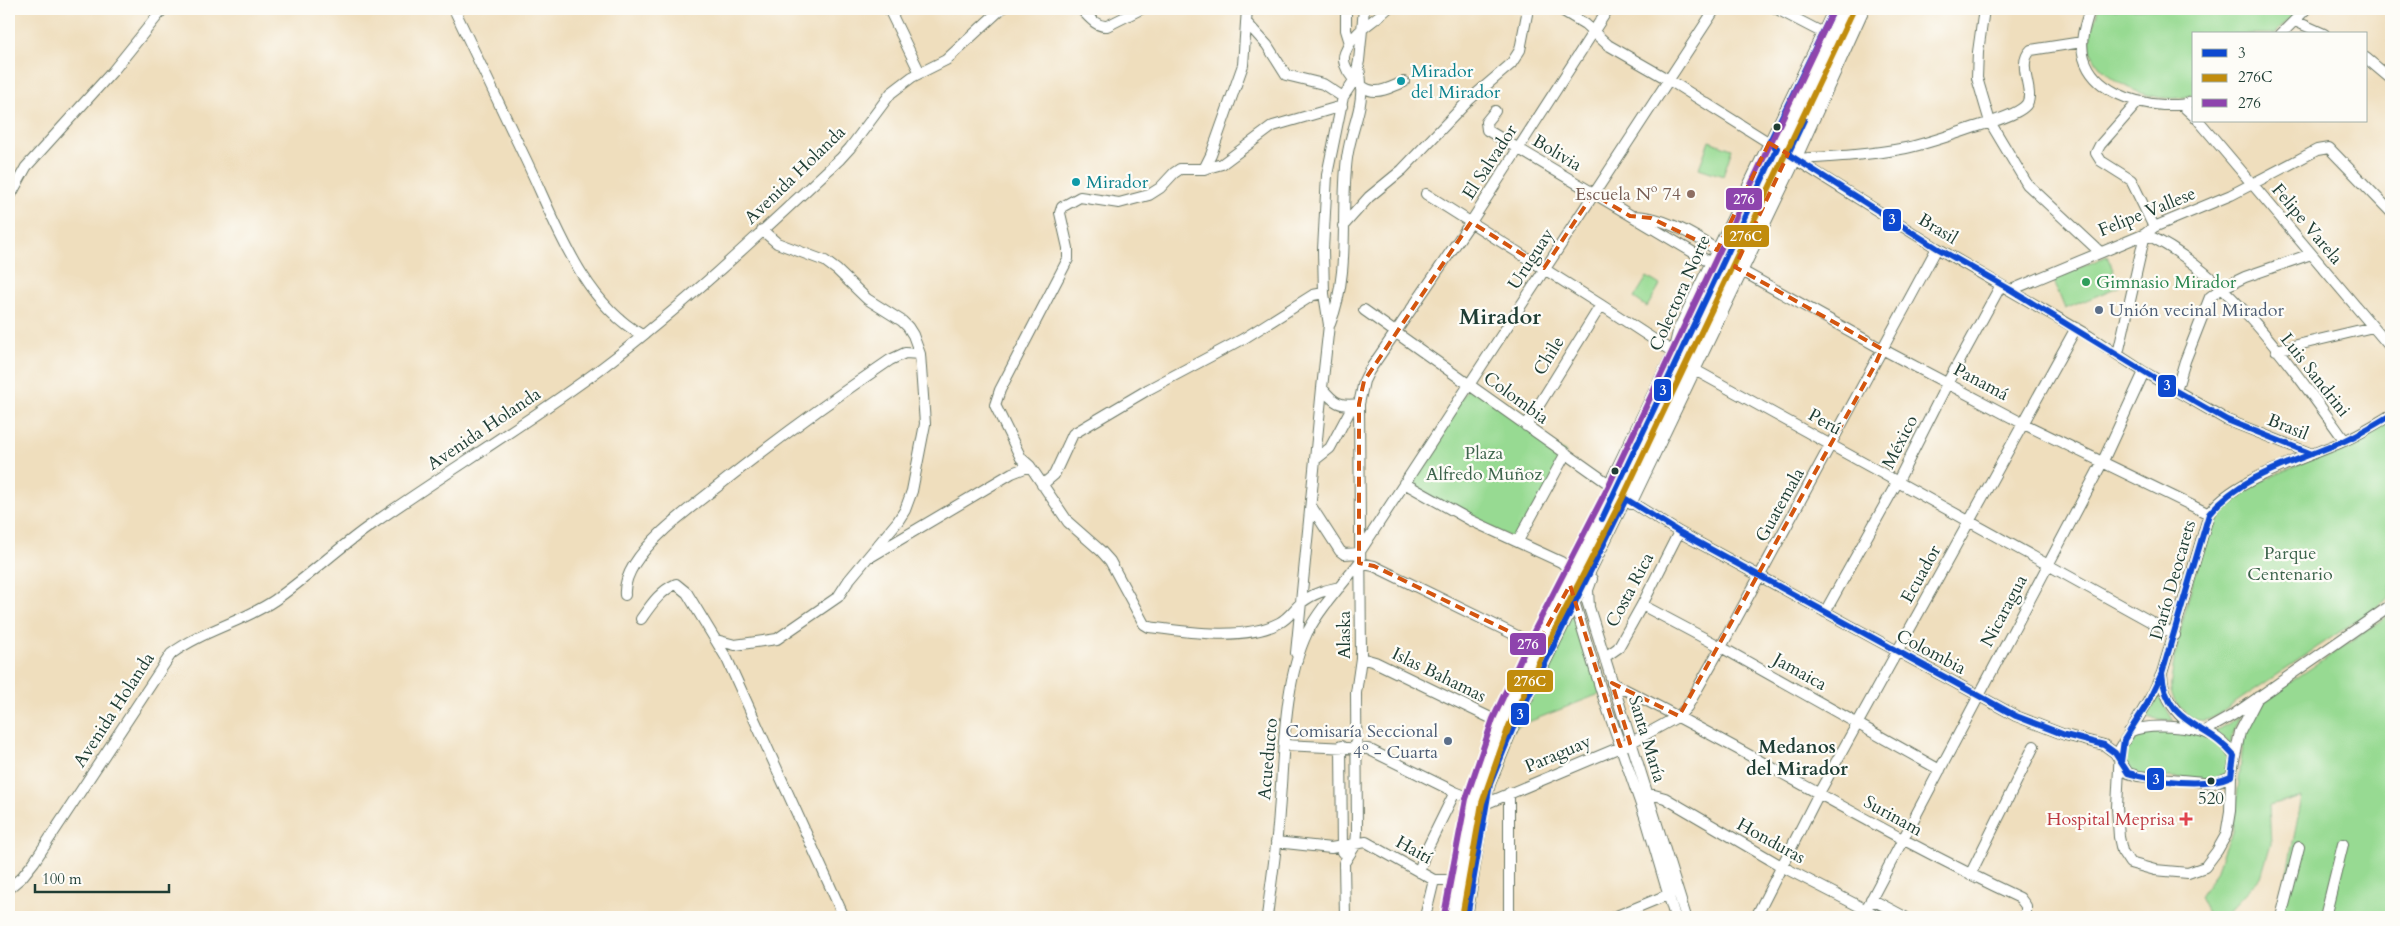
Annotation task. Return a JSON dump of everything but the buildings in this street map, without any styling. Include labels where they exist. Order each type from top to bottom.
[{"type":"street","points":[[9,198],[26,167],[113,71],[163,9]]},
{"type":"street","points":[[454,9],[579,270],[612,315],[642,335]]},
{"type":"street","points":[[889,9],[920,73]]},
{"type":"street","name":"Avenida Holanda","points":[[9,888],[22,877],[34,862],[171,654],[186,642],[254,612],[274,600],[370,525],[489,448],[604,366],[683,302],[850,148],[891,93],[920,73],[946,60],[1001,9]]},
{"type":"street","points":[[1081,9],[1096,24],[1108,26],[1141,9]]},
{"type":"street","points":[[1204,169],[1212,155],[1243,65],[1247,9]]},
{"type":"street","points":[[1346,9],[1346,30],[1350,43]]},
{"type":"street","points":[[1329,325],[1324,293],[1323,250],[1327,175],[1343,102],[1355,79],[1362,40],[1364,9]]},
{"type":"street","points":[[1387,9],[1362,27],[1350,43],[1343,61],[1345,68],[1367,90],[1375,92],[1404,82]]},
{"type":"street","points":[[1343,226],[1369,196],[1402,170],[1469,100],[1511,64],[1520,50],[1528,9]]},
{"type":"street","name":"Brasil","points":[[1560,9],[1594,31],[1608,45],[1669,80],[1937,248],[2076,328],[2176,391],[2228,420],[2312,454]]},
{"type":"street","name":"El Salvador","points":[[1356,405],[1369,371],[1471,222],[1608,9]]},
{"type":"street","name":"Uruguay","points":[[1359,558],[1404,483],[1715,9]]},
{"type":"street","points":[[1777,9],[1826,34],[1844,9]]},
{"type":"street","name":"Colectora Norte","points":[[1453,917],[1474,801],[1501,723],[1537,645],[1567,589],[1612,488],[1676,355],[1679,328],[1716,250],[1773,145],[1826,34],[1834,9]]},
{"type":"street","points":[[1692,368],[1742,271],[1855,9]]},
{"type":"street","points":[[1589,607],[1588,590],[1590,582],[1864,9]]},
{"type":"street","name":"Felipe Vallese","points":[[1984,9],[1977,78],[1990,122],[2027,184],[2100,252],[2231,195],[2252,182],[2316,150],[2329,148],[2391,212]]},
{"type":"street","points":[[2090,9],[2082,42],[2084,58],[2097,79],[2123,98],[2138,102],[2182,105],[2192,102]]},
{"type":"street","points":[[2283,32],[2306,9]]},
{"type":"street","points":[[2295,21],[2320,32]]},
{"type":"street","points":[[1246,22],[1267,45],[1286,75],[1322,84],[1343,102]]},
{"type":"street","points":[[1792,157],[1855,155],[1906,148],[1990,122],[2025,107],[2028,101],[2024,63],[2026,56],[2031,50],[2082,42]]},
{"type":"street","points":[[2368,60],[2391,79]]},
{"type":"street","points":[[1294,669],[1329,325],[1341,290],[1347,157],[1358,116],[1363,86],[1358,65]]},
{"type":"street","points":[[1340,587],[1313,595],[1300,604],[1290,616],[1263,630],[1246,633],[1220,633],[1149,627],[1144,624],[1110,561],[1068,522],[1030,466],[1014,448],[994,405],[1068,259],[1068,248],[1060,212],[1062,207],[1080,197],[1119,203],[1134,200],[1160,188],[1180,169],[1204,169],[1222,164],[1273,126],[1343,102]]},
{"type":"street","points":[[2138,102],[2100,145],[2096,153],[2101,161],[2130,180],[2154,227]]},
{"type":"street","points":[[2182,105],[2192,114]]},
{"type":"street","name":"Bolivia","points":[[1495,111],[1486,122],[1487,130],[1711,263]]},
{"type":"street","name":"Felipe Varela","points":[[2200,122],[2391,348]]},
{"type":"street","points":[[1676,355],[1773,145]]},
{"type":"street","name":"Perú","points":[[1426,194],[1602,305],[1692,368],[2175,635]]},
{"type":"street","name":"Bolivia","points":[[1630,216],[1651,218],[1693,236],[1716,250]]},
{"type":"street","points":[[716,640],[735,645],[777,639],[835,600],[898,521],[912,491],[925,424],[920,354],[913,335],[902,321],[867,299],[837,270],[825,262],[777,243],[762,230]]},
{"type":"street","points":[[2118,354],[2145,234]]},
{"type":"street","name":"Luis Sandrini","points":[[2145,234],[2168,245],[2210,276],[2222,288],[2276,350],[2345,441]]},
{"type":"street","name":"Guatemala","points":[[1620,746],[1630,743],[1679,716],[1687,707],[1832,444],[1882,349],[1891,337],[1937,248]]},
{"type":"street","points":[[2011,290],[2100,252]]},
{"type":"street","points":[[2176,391],[2185,360],[2210,297],[2222,288],[2245,277],[2311,254]]},
{"type":"street","name":"Panamá","points":[[1742,271],[1882,349],[1948,382],[2022,423],[2209,514]]},
{"type":"street","name":"México","points":[[1825,612],[1898,481],[1948,382],[2001,285]]},
{"type":"street","points":[[1042,485],[1054,475],[1073,434],[1149,389],[1243,339],[1313,294],[1324,293]]},
{"type":"street","name":"Chile","points":[[1526,426],[1595,311],[1602,305]]},
{"type":"street","name":"Colombia","points":[[1364,310],[1526,426],[1566,452],[1629,501],[1679,532],[1896,652],[2034,724],[2065,735],[2104,745],[2110,749],[2128,773],[2138,776],[2214,783],[2231,776]]},
{"type":"street","points":[[2276,350],[2373,326]]},
{"type":"street","name":"Ecuador","points":[[1756,917],[1819,793],[2076,328]]},
{"type":"street","points":[[625,595],[624,585],[645,551],[662,532],[703,498],[791,428],[890,360],[905,353],[920,354]]},
{"type":"street","name":"Nicaragua","points":[[1864,914],[2103,461],[2144,372]]},
{"type":"street","points":[[1322,388],[1337,404],[1344,406],[1356,405]]},
{"type":"street","points":[[1316,459],[1330,448],[1356,405]]},
{"type":"street","name":"Alaska","points":[[1356,405],[1362,658],[1356,693],[1356,844]]},
{"type":"street","name":"Darío Deocarets","points":[[2258,697],[2244,722],[2234,756],[2231,776],[2230,811],[2226,835],[2204,867],[2188,873],[2155,870],[2130,863],[2122,852],[2117,806],[2121,762],[2120,749],[2153,693],[2162,673],[2175,635],[2209,514],[2214,505],[2223,497],[2256,479],[2345,441],[2391,415]]},
{"type":"street","points":[[1518,541],[1566,452]]},
{"type":"street","points":[[865,560],[1012,473],[1030,466]]},
{"type":"street","points":[[1404,483],[1470,520],[1561,562],[1574,572]]},
{"type":"street","points":[[1467,917],[1485,804],[1490,784],[1513,728],[1550,652],[1583,585],[1629,501]]},
{"type":"street","points":[[1311,506],[1340,551],[1344,554],[1359,558],[1550,652]]},
{"type":"street","name":"Costa Rica","points":[[1605,657],[1618,648],[1679,532]]},
{"type":"street","name":"Acueducto","points":[[1267,917],[1276,842],[1284,745],[1294,669],[1308,633],[1359,558]]},
{"type":"street","name":"Santa María","points":[[1574,572],[1583,585],[1630,743],[1647,793],[1673,892],[1675,917]]},
{"type":"street","points":[[641,619],[655,599],[668,587],[676,584],[687,593],[731,668],[844,917]]},
{"type":"street","name":"Santa María","points":[[1567,589],[1575,602],[1620,746],[1647,822],[1673,892],[1686,917]]},
{"type":"street","name":"Jamaica","points":[[1642,605],[1721,646],[1940,770]]},
{"type":"street","points":[[2129,732],[2147,726],[2203,732],[2258,697],[2391,605]]},
{"type":"street","name":"Islas Bahamas","points":[[1362,658],[1375,662],[1501,723]]},
{"type":"street","points":[[2162,673],[2162,682],[2171,702],[2191,725],[2222,742],[2234,756]]},
{"type":"street","name":"Surinam","points":[[1612,683],[1679,716],[1903,841],[2020,898],[2026,906],[2026,917]]},
{"type":"street","points":[[1284,745],[1357,747],[1376,752],[1455,792],[1485,804]]},
{"type":"street","points":[[1342,746],[1341,846],[1344,863],[1345,917]]},
{"type":"street","name":"Paraguay","points":[[1485,804],[1620,746]]},
{"type":"street","points":[[1970,875],[2034,746]]},
{"type":"street","points":[[1419,872],[1455,792]]},
{"type":"street","points":[[1509,793],[1509,917]]},
{"type":"street","name":"Honduras","points":[[1647,793],[1664,798],[1864,914],[1880,917]]},
{"type":"street","points":[[1276,842],[1331,848],[1356,844]]},
{"type":"street","name":"Haití","points":[[1356,844],[1366,842],[1434,880],[1459,880]]},
{"type":"street","points":[[1344,863],[1356,844]]},
{"type":"street","points":[[2324,917],[2343,844]]},
{"type":"street","points":[[2281,917],[2299,847]]},
{"type":"street","points":[[1424,917],[1434,880]]},
{"type":"street","points":[[1614,917],[1673,892]]},
{"type":"street","points":[[1871,899],[1905,917]]},
{"type":"highlighted area","points":[[1769,143],[1788,154],[1735,267],[1882,349],[1875,365],[1679,716],[1612,683],[1630,743],[1620,746],[1570,585],[1537,645],[1374,566],[1359,563],[1359,404],[1364,381],[1471,222],[1544,268],[1593,194],[1630,216],[1651,218],[1717,250]]},
{"type":"green space","points":[[2098,9],[2299,9],[2277,32],[2192,32],[2192,95],[2181,98],[2150,96],[2120,83],[2107,74],[2097,63],[2091,51],[2090,40]]},
{"type":"green space","points":[[1709,141],[1732,149],[1723,176],[1699,168]]},
{"type":"green space","name":"Gimnasio Mirador","points":[[2107,256],[2120,286],[2065,309],[2053,279]]},
{"type":"green space","points":[[1647,277],[1660,285],[1647,307],[1634,298]]},
{"type":"green space","name":"Plaza Alfredo Muñoz","points":[[1470,385],[1566,453],[1518,541],[1404,483]]},
{"type":"green space","name":"Parque Centenario","points":[[2391,419],[2391,597],[2216,716],[2202,720],[2192,718],[2180,707],[2174,698],[2171,691],[2171,678],[2181,628],[2197,567],[2205,540],[2219,508],[2228,500],[2255,484],[2327,453]]},
{"type":"green space","points":[[1575,602],[1602,693],[1513,728]]},
{"type":"green space","points":[[2391,614],[2391,917],[2278,917],[2302,797],[2269,806],[2271,843],[2261,877],[2223,917],[2210,917],[2200,897],[2216,872],[2233,832],[2244,736],[2251,720],[2264,700]]},
{"type":"green space","points":[[2157,694],[2174,721],[2144,717]]},
{"type":"green space","points":[[2240,716],[2232,734],[2231,744],[2215,732]]},
{"type":"green space","points":[[2137,728],[2203,732],[2234,756],[2226,780],[2138,776],[2121,762],[2124,740]]},
{"type":"transit line","name":"3","points":[[1602,519],[1777,148],[1769,143],[1834,9]]},
{"type":"transit line","name":"276","points":[[1444,915],[1466,799],[1493,719],[1529,641],[1608,487],[1834,9]]},
{"type":"transit line","name":"276C","points":[[1462,917],[1482,803],[1509,726],[1545,649],[1624,495],[1852,13]]},
{"type":"transit line","name":"3","points":[[1804,120],[1788,154],[1937,248],[2011,290],[2176,391],[2227,420],[2312,454]]},
{"type":"transit line","name":"3","points":[[2121,762],[2124,740],[2147,704],[2162,673],[2209,514],[2222,500],[2254,479],[2350,438],[2391,415]]},
{"type":"transit line","name":"3","points":[[1467,917],[1490,784],[1513,728],[1626,499],[1679,532],[2016,716],[2065,735],[2104,745],[2115,753],[2128,773],[2152,779],[2180,782],[2208,782],[2231,776],[2234,756],[2224,745],[2190,722],[2171,704],[2165,691],[2162,673]]},
{"type":"place","name":"Mirador del Mirador","points":[[1401,81]]},
{"type":"place","name":"Mirador","points":[[1076,182]]},
{"type":"place","name":"Escuela Nº 74","points":[[1691,194]]},
{"type":"place","name":"Gimnasio Mirador","points":[[2086,282]]},
{"type":"place","name":"Unión vecinal Mirador","points":[[2099,310]]},
{"type":"place","name":"Comisaría Seccional 4º - Cuarta","points":[[1448,741]]},
{"type":"place","name":"520","points":[[2211,781]]},
{"type":"place","name":"Hospital Meprisa","points":[[2186,819]]},
{"type":"district","name":"Mirador","points":[[1500,317]]},
{"type":"district","name":"Medanos del Mirador","points":[[1797,758]]}]
